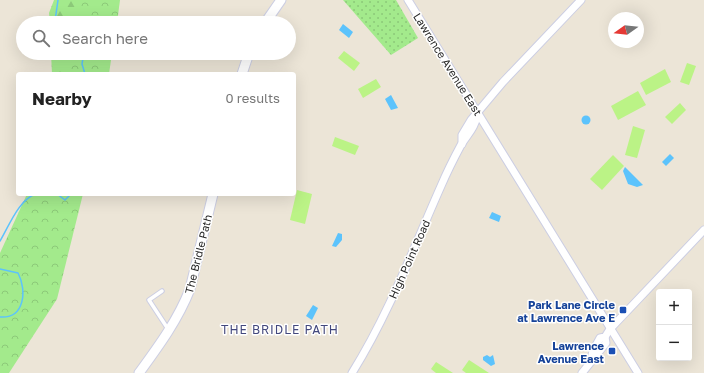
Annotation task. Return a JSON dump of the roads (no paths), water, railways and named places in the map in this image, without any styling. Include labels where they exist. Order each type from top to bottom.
[{"type":"street","points":[[270,16],[281,0]]},
{"type":"street","name":"Lawrence Avenue East","points":[[408,0],[638,373]]},
{"type":"street","name":"High Point Road","points":[[352,373],[396,291],[462,144],[475,125],[478,113],[503,82],[581,0]]},
{"type":"street","points":[[243,72],[247,60]]},
{"type":"street","name":"The Bridle Path","points":[[139,373],[169,330],[190,289],[213,196]]},
{"type":"street","points":[[582,373],[591,359],[593,351],[600,338],[605,337],[610,329],[704,230]]},
{"type":"lane","points":[[162,291],[149,300],[169,330]]},
{"type":"water","points":[[343,24],[353,32],[349,38],[339,30]]},
{"type":"water","points":[[391,95],[398,108],[391,110],[385,99]]},
{"type":"water","points":[[586,115],[591,120],[586,125],[581,120]]},
{"type":"water","points":[[670,154],[674,158],[666,166],[662,162]]},
{"type":"water","points":[[625,167],[643,185],[637,187],[628,184],[623,171]]},
{"type":"water","points":[[492,212],[501,216],[499,222],[489,218]]},
{"type":"water","points":[[338,233],[342,234],[342,240],[336,247],[332,246]]},
{"type":"water","points":[[313,305],[318,308],[312,320],[306,316]]},
{"type":"water","points":[[487,355],[490,357],[493,355],[495,364],[491,366],[483,360],[483,357]]},
{"type":"waterway","points":[[56,16],[58,0]]},
{"type":"waterway","points":[[83,60],[82,64],[84,72]]},
{"type":"waterway","points":[[0,241],[24,201],[32,196]]},
{"type":"waterway","points":[[60,196],[65,200],[69,196]]},
{"type":"waterway","points":[[0,269],[18,273],[21,280],[23,295],[22,302],[15,313],[0,317]]},
{"type":"place","name":"Park Lane Circle at Lawrence Ave E","points":[[623,310]]},
{"type":"place","name":"Lawrence Avenue East","points":[[612,351]]},
{"type":"district","name":"THE BRIDLE PATH","points":[[280,329]]}]
